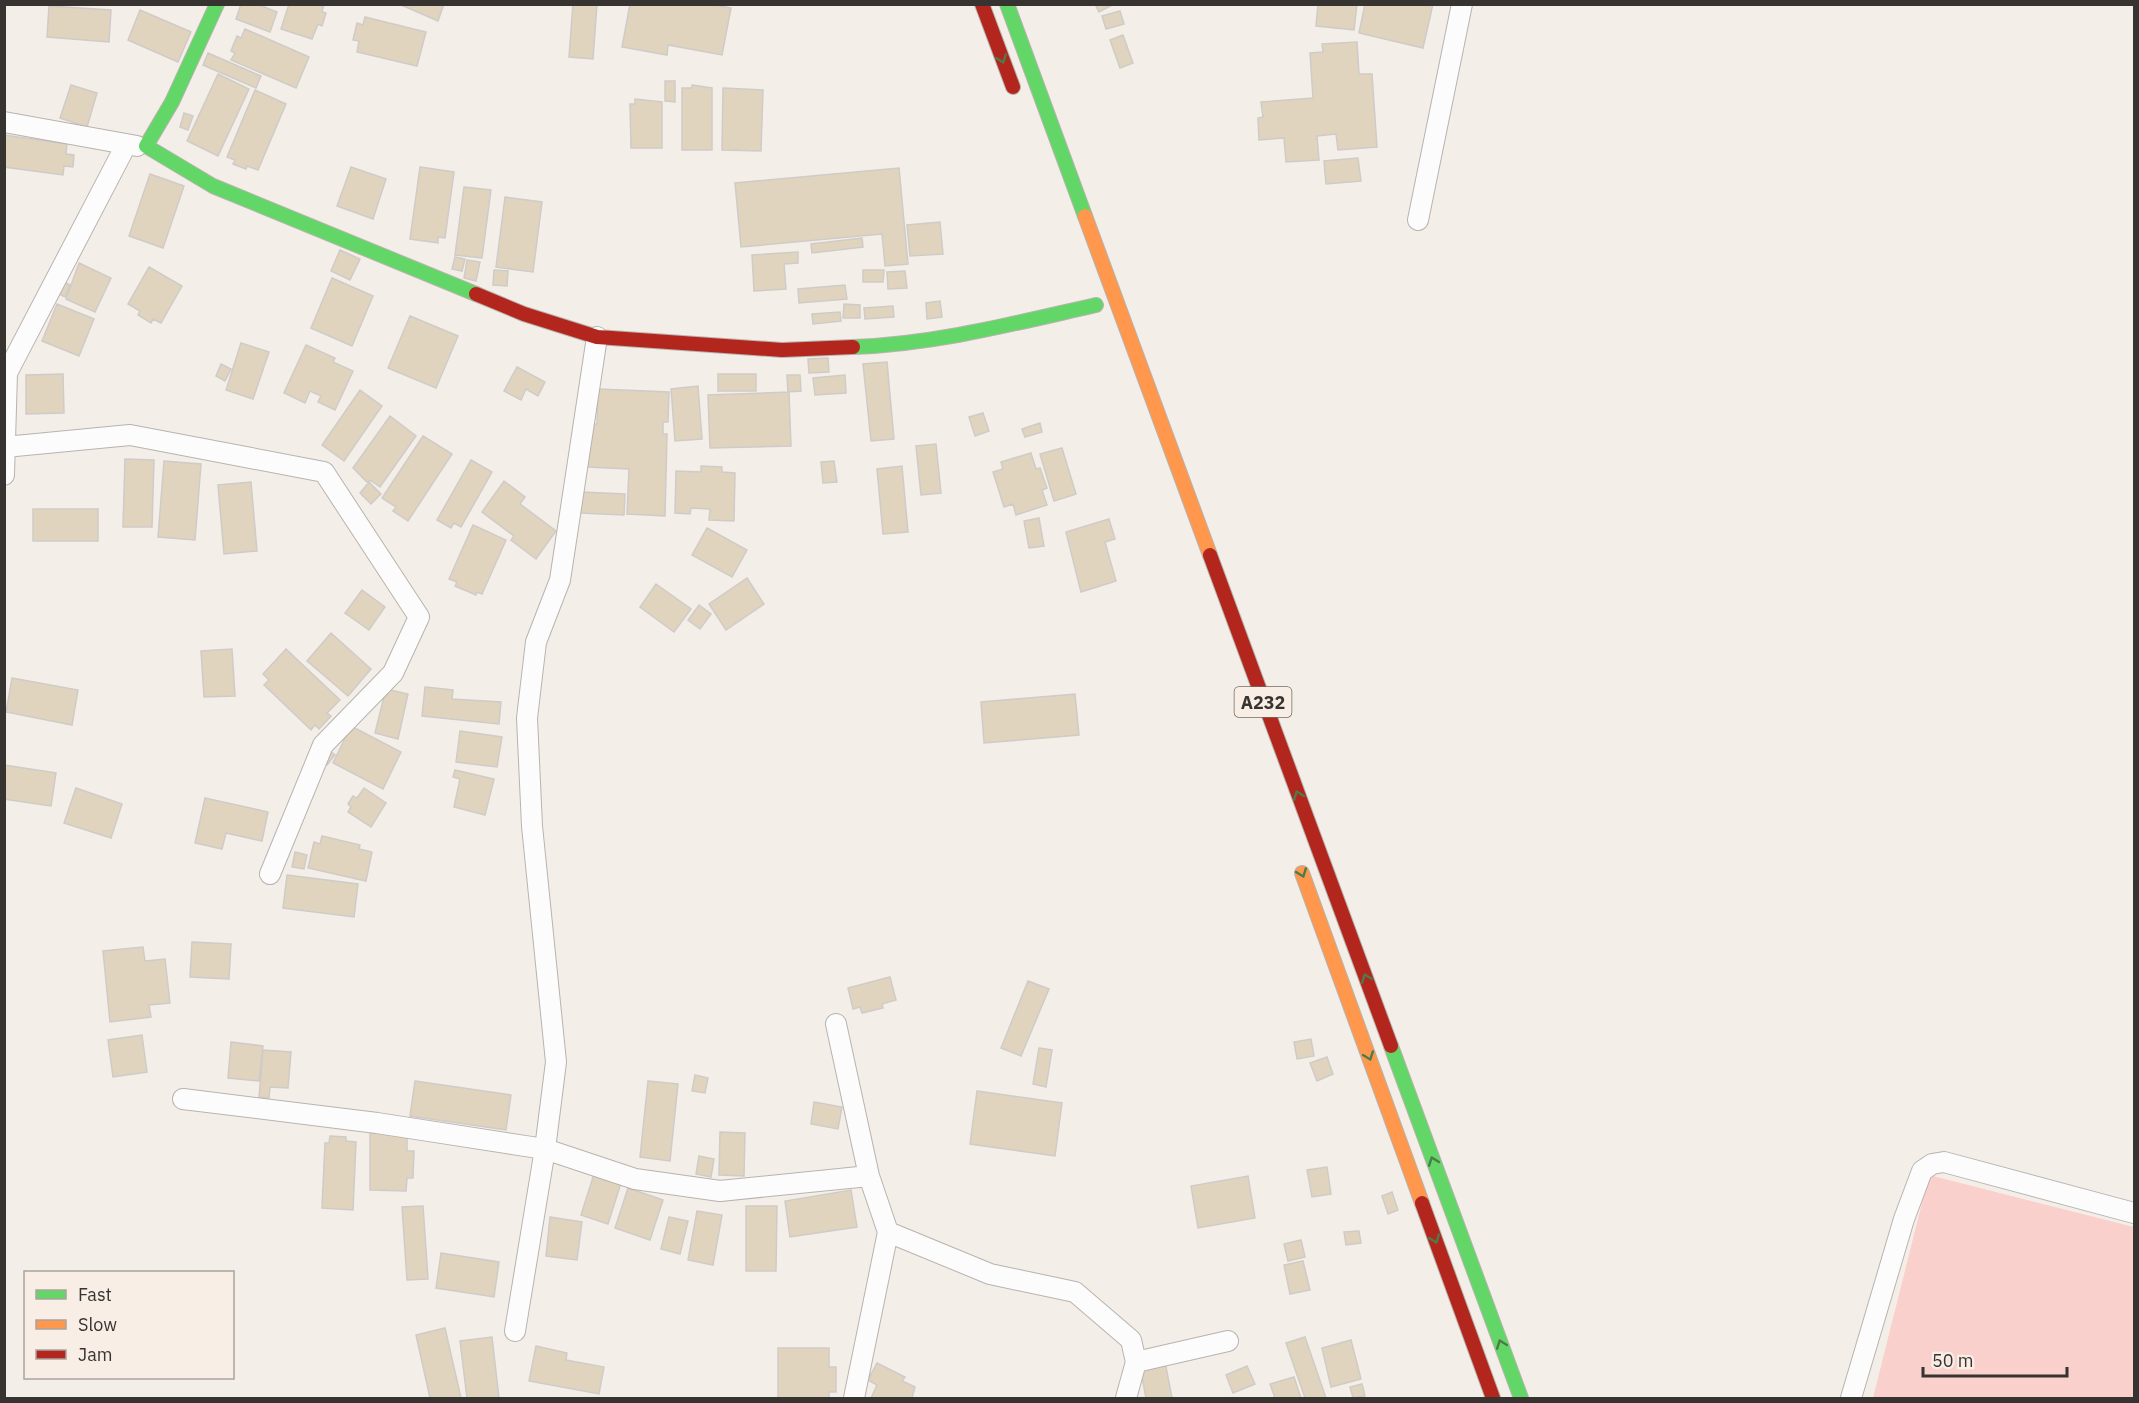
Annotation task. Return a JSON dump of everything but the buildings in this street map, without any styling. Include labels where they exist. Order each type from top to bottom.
[{"type":"main road","points":[[217,4],[172,102],[146,146],[178,163],[213,186],[524,314],[597,337],[782,350],[892,346],[978,332],[1096,305]]},
{"type":"main road","points":[[982,4],[1020,105]]},
{"type":"main road","name":"A232","points":[[1006,4],[1521,1398]]},
{"type":"main road","points":[[1297,857],[1493,1398]]},
{"type":"street","points":[[1418,220],[1462,4]]},
{"type":"street","points":[[4,122],[126,145],[146,146]]},
{"type":"street","points":[[4,475],[6,373],[126,145]]},
{"type":"street","points":[[515,1331],[545,1149],[556,1062],[532,826],[527,718],[536,642],[560,580],[597,337]]},
{"type":"street","points":[[5,447],[130,435],[324,472],[419,617],[393,673],[323,745],[270,874]]},
{"type":"street","points":[[836,1024],[869,1176],[888,1232],[854,1398]]},
{"type":"street","points":[[183,1099],[377,1123],[545,1149],[635,1179],[720,1191],[869,1176]]},
{"type":"street","points":[[1851,1398],[1904,1219],[1922,1171],[1932,1164],[1944,1162],[2134,1213]]},
{"type":"street","points":[[888,1232],[990,1274],[1075,1292],[1131,1340],[1136,1362],[1126,1398]]},
{"type":"street","points":[[1136,1362],[1228,1341]]},
{"type":"shaded area","points":[[1929,1175],[2134,1227],[2134,1398],[1873,1398]]},
{"type":"traffic: fast","points":[[217,4],[172,102],[146,146],[213,186],[476,294]]},
{"type":"traffic: fast","points":[[1007,4],[1085,216]]},
{"type":"traffic: fast","points":[[853,347],[945,337],[1096,305]]},
{"type":"traffic: fast","points":[[1391,1046],[1521,1398]]},
{"type":"traffic: slow","points":[[1085,216],[1210,555]]},
{"type":"traffic: slow","points":[[1302,873],[1422,1203]]},
{"type":"traffic: jam","points":[[982,4],[1013,87]]},
{"type":"traffic: jam","points":[[476,294],[524,314],[597,337],[782,350],[853,347]]},
{"type":"traffic: jam","points":[[1210,555],[1391,1046]]},
{"type":"traffic: jam","points":[[1422,1203],[1493,1398]]}]
